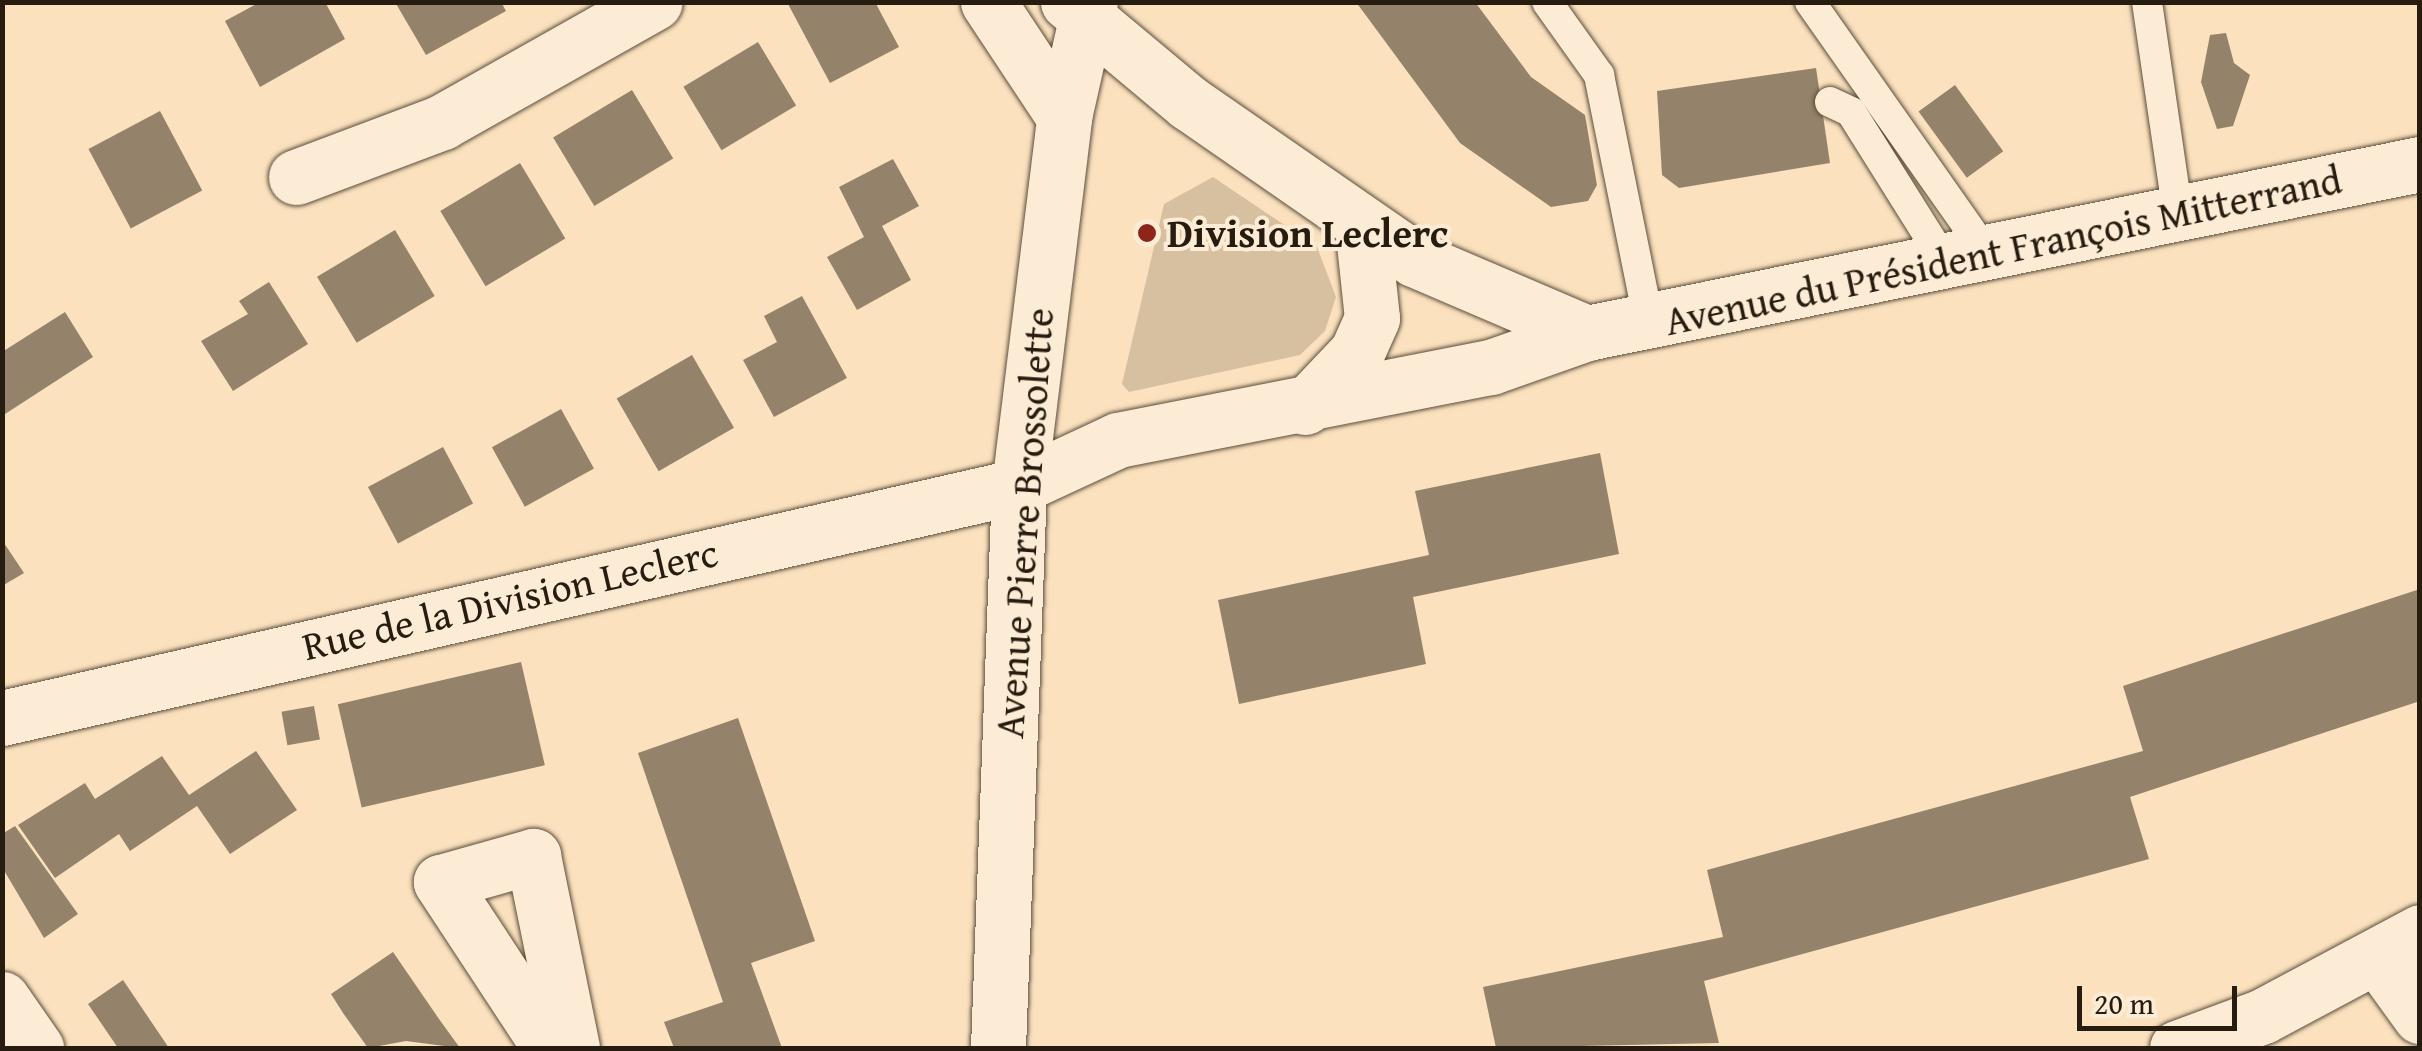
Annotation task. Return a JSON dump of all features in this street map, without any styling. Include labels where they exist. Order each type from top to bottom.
[{"type":"street","points":[[296,177],[442,122],[655,2]]},
{"type":"street","points":[[988,2],[1064,117]]},
{"type":"street","points":[[1081,10],[1362,225],[1478,293],[1586,333]]},
{"type":"street","name":"Avenue Pierre Brossolette","points":[[998,1048],[1019,486],[1064,117],[1081,10]]},
{"type":"street","name":"Avenue du Président François Mitterrand","points":[[1019,486],[1118,440],[1305,407],[1491,367],[1586,333],[2420,164]]},
{"type":"street","points":[[1305,407],[1357,352],[1372,318],[1362,225]]},
{"type":"street","name":"Rue de la Division Leclerc","points":[[2,718],[1019,486]]},
{"type":"street","points":[[550,1048],[441,882],[533,856],[572,1048]]},
{"type":"street","points":[[2176,1048],[2399,945],[2420,1016]]},
{"type":"street","points":[[2,1000],[36,1048]]},
{"type":"lane","points":[[1546,2],[1599,74],[1650,322]]},
{"type":"lane","points":[[1810,2],[1966,258]]},
{"type":"lane","points":[[2146,2],[2178,214]]},
{"type":"lane","points":[[1830,102],[1851,112],[1966,258]]},
{"type":"shaded area","points":[[1213,177],[1317,247],[1336,297],[1325,331],[1300,355],[1129,392],[1122,384],[1164,204]]},
{"type":"building","points":[[260,2],[325,2],[345,39],[260,87],[225,21]]},
{"type":"building","points":[[395,2],[501,2],[506,11],[426,55]]},
{"type":"building","points":[[787,2],[875,2],[899,47],[830,83]]},
{"type":"building","points":[[1356,2],[1475,2],[1531,77],[1585,115],[1597,185],[1588,201],[1551,207],[1460,143]]},
{"type":"building","points":[[2226,33],[2234,63],[2250,75],[2233,126],[2217,129],[2201,82],[2210,35]]},
{"type":"building","points":[[758,42],[796,105],[722,150],[683,87]]},
{"type":"building","points":[[1816,68],[1830,163],[1679,188],[1662,175],[1657,91]]},
{"type":"building","points":[[1955,85],[2003,151],[1967,178],[1919,111]]},
{"type":"building","points":[[632,90],[673,159],[594,206],[553,137]]},
{"type":"building","points":[[160,111],[202,190],[131,228],[88,149]]},
{"type":"building","points":[[893,159],[919,206],[882,226],[911,280],[857,310],[827,257],[864,237],[839,187]]},
{"type":"building","points":[[520,163],[565,238],[486,286],[440,211]]},
{"type":"building","points":[[395,230],[435,296],[357,343],[317,277]]},
{"type":"building","points":[[269,282],[308,344],[233,391],[201,341],[248,314],[239,301]]},
{"type":"building","points":[[802,296],[847,378],[774,417],[743,360],[777,342],[764,316]]},
{"type":"building","points":[[65,312],[93,357],[2,416],[2,352]]},
{"type":"building","points":[[692,355],[734,428],[659,471],[617,399]]},
{"type":"building","points":[[561,409],[594,468],[525,507],[492,447]]},
{"type":"building","points":[[443,447],[473,504],[398,543],[368,487]]},
{"type":"building","points":[[1600,453],[1619,554],[1413,597],[1426,664],[1239,704],[1218,600],[1429,555],[1415,491]]},
{"type":"building","points":[[2,540],[24,573],[2,586]]},
{"type":"building","points":[[2420,589],[2420,701],[2130,797],[2149,859],[1704,981],[1719,1043],[1496,1048],[1483,987],[1723,937],[1707,870],[2143,751],[2123,686]]},
{"type":"building","points":[[521,662],[545,765],[362,808],[338,704]]},
{"type":"building","points":[[314,706],[320,739],[287,745],[282,712]]},
{"type":"building","points":[[738,718],[815,941],[751,963],[782,1048],[674,1048],[664,1022],[723,1002],[638,753]]},
{"type":"building","points":[[256,751],[297,810],[230,854],[197,806],[130,851],[119,834],[55,878],[18,825],[85,783],[95,799],[162,756],[189,795]]},
{"type":"building","points":[[15,826],[78,914],[44,938],[2,867],[2,834]]},
{"type":"building","points":[[393,952],[460,1048],[406,1041],[368,1048],[343,1013],[331,994]]},
{"type":"building","points":[[123,980],[169,1048],[118,1048],[88,1004]]},
{"type":"place","name":"Division Leclerc","points":[[1147,233]]}]
